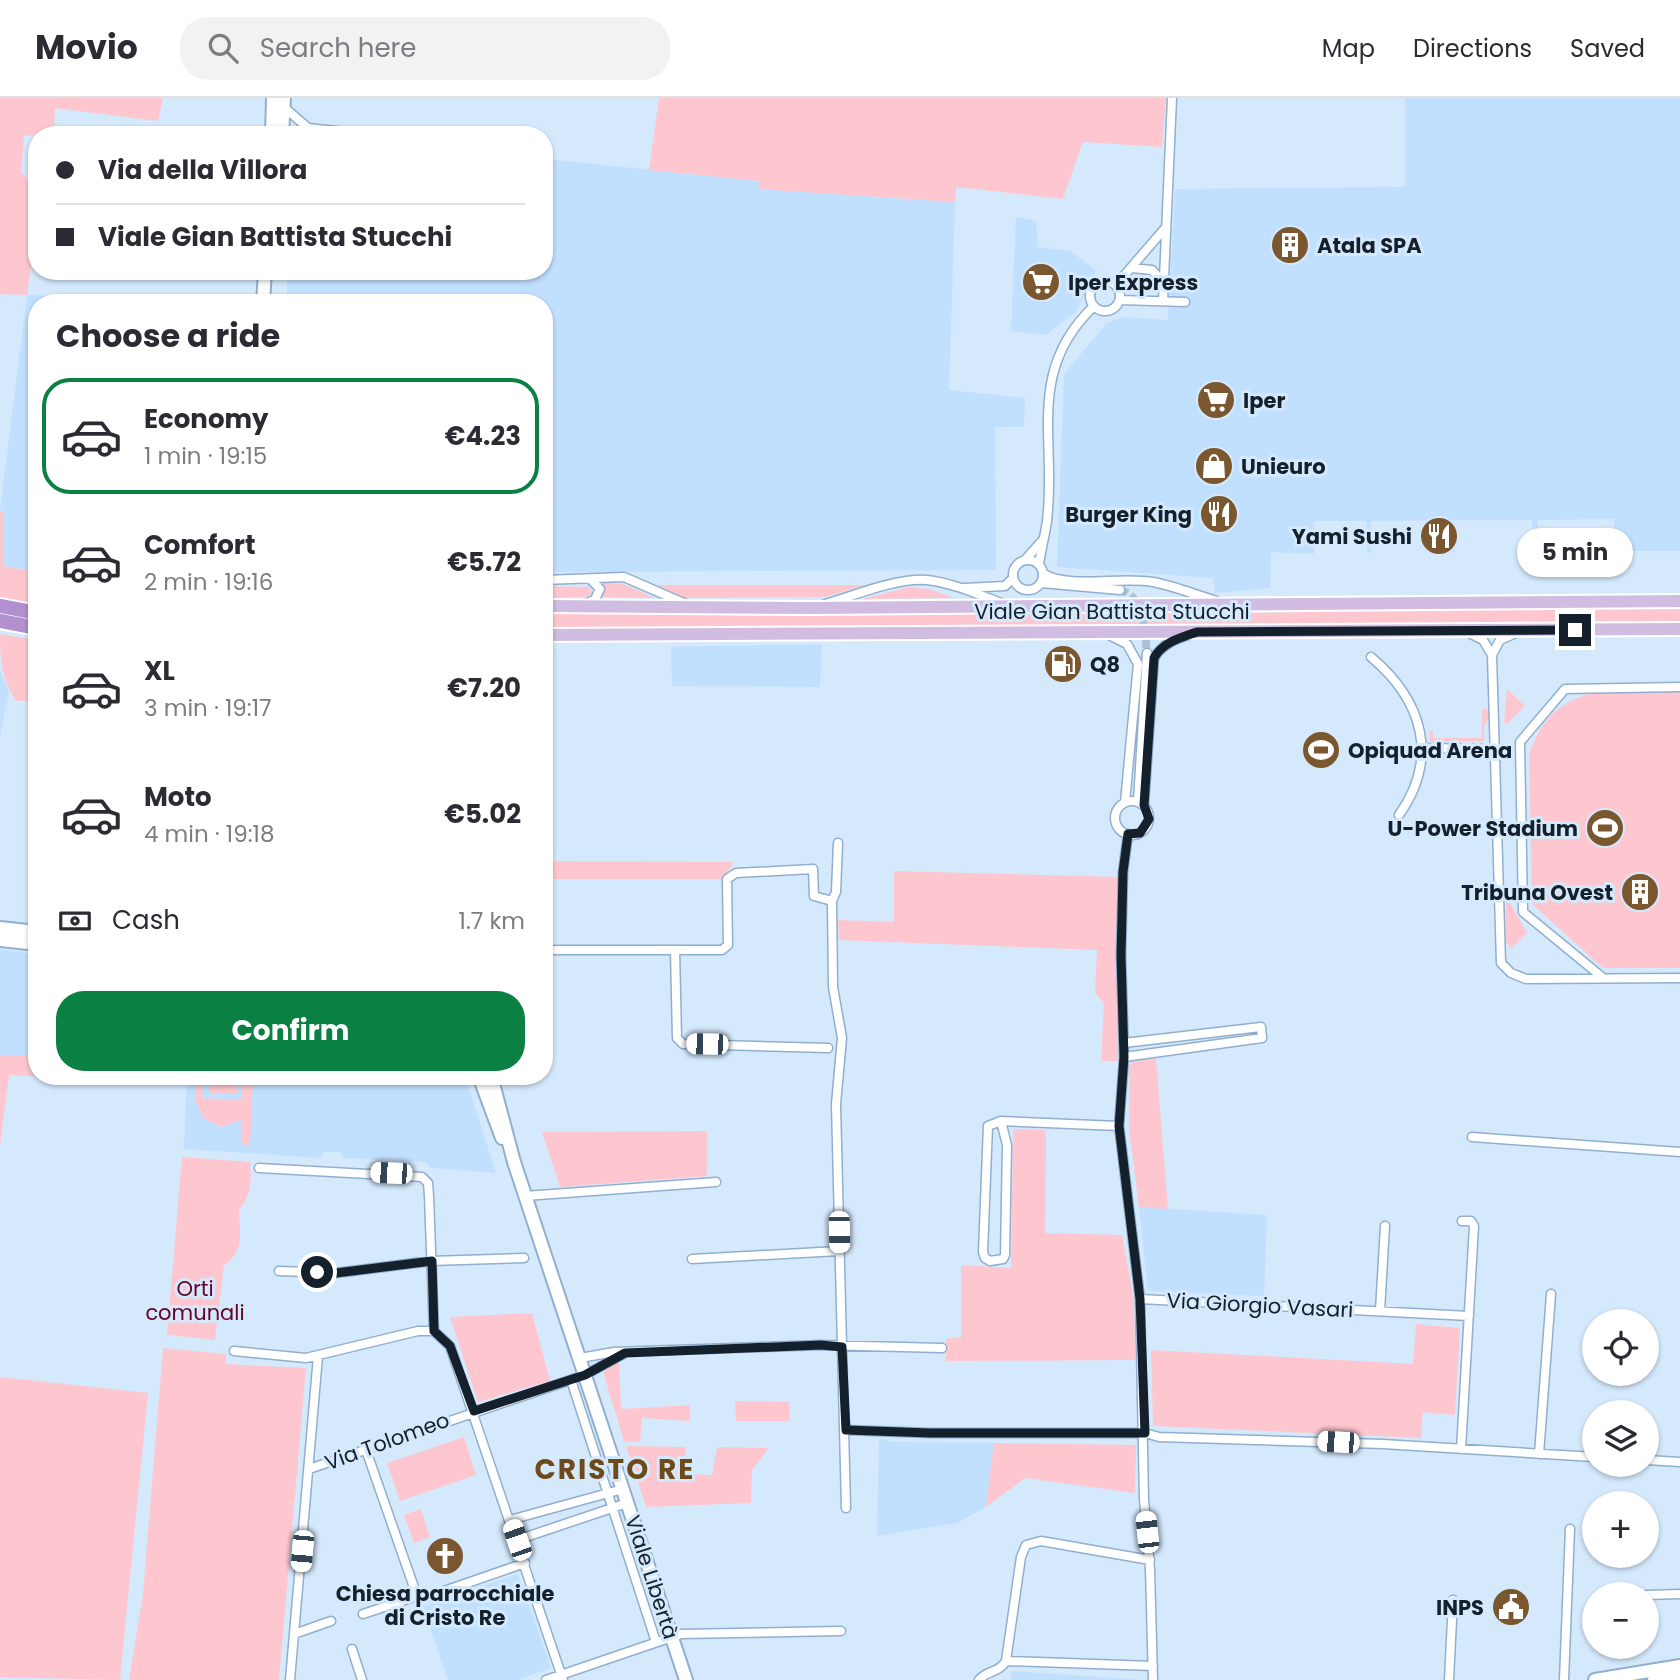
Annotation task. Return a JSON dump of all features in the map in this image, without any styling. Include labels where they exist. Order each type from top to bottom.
[{"type":"highway","points":[[0,606],[28,611]]},
{"type":"highway","points":[[0,621],[28,626]]},
{"type":"main road","points":[[279,126],[280,100]]},
{"type":"main road","name":"Viale Gian Battista Stucchi","points":[[553,606],[812,608],[1680,601]]},
{"type":"main road","name":"Viale Gian Battista Stucchi","points":[[553,635],[1680,629]]},
{"type":"main road","points":[[0,928],[28,931]]},
{"type":"main road","points":[[0,940],[28,943]]},
{"type":"main road","name":"Viale Libertà","points":[[482,1085],[514,1162]]},
{"type":"main road","name":"Viale Libertà","points":[[493,1085],[514,1162],[686,1680]]},
{"type":"main road","points":[[1595,1680],[1680,1667]]},
{"type":"main road","points":[[1654,1680],[1680,1676]]},
{"type":"street","points":[[1163,301],[1172,98]]},
{"type":"street","points":[[280,100],[288,114],[305,126]]},
{"type":"street","points":[[1116,285],[1166,227]]},
{"type":"street","points":[[1132,268],[1152,270],[1164,283]]},
{"type":"street","points":[[1120,300],[1116,285],[1108,281],[1096,284],[1090,295],[1094,306],[1101,310],[1111,310],[1120,300],[1185,302]]},
{"type":"street","points":[[1043,579],[1039,564],[1047,522],[1050,376],[1059,351],[1094,306]]},
{"type":"street","points":[[962,588],[1005,586],[1013,578],[1015,568],[1025,561],[1042,541]]},
{"type":"street","points":[[1025,561],[1039,564]]},
{"type":"street","points":[[553,573],[563,579]]},
{"type":"street","points":[[553,580],[624,578],[693,607]]},
{"type":"street","points":[[1013,578],[1018,587],[1028,591],[1043,579],[1155,582],[1227,604]]},
{"type":"street","points":[[580,607],[589,603],[599,593],[597,582],[588,579]]},
{"type":"street","points":[[1043,579],[1120,590]]},
{"type":"street","points":[[812,608],[910,580],[926,580],[962,588],[1010,606]]},
{"type":"street","points":[[1463,630],[1483,640],[1492,655]]},
{"type":"street","points":[[1522,630],[1500,640],[1492,655],[1501,963],[1511,973],[1526,979],[1680,978]]},
{"type":"street","points":[[1102,632],[1127,644],[1138,664],[1125,802],[1116,810],[1116,822],[1128,834],[1140,833],[1148,825],[1149,814],[1141,803],[1147,653]]},
{"type":"street","points":[[1141,803],[1154,658],[1158,651],[1173,640],[1197,632]]},
{"type":"street","points":[[1371,657],[1398,682],[1412,703],[1422,748],[1416,788],[1399,815]]},
{"type":"street","points":[[1602,977],[1523,912],[1520,742],[1565,689],[1680,687]]},
{"type":"street","points":[[1422,748],[1494,750]]},
{"type":"street","points":[[1125,802],[1141,803]]},
{"type":"street","points":[[1128,834],[1123,872],[1121,956],[1124,1057],[1119,1126],[1140,1299],[1145,1433],[1144,1499],[1150,1560],[1153,1680]]},
{"type":"street","points":[[838,844],[836,892],[832,901],[833,987],[842,1038],[836,1104],[846,1508]]},
{"type":"street","points":[[553,950],[722,950],[728,945],[727,879],[731,874],[813,869],[814,896],[832,901]]},
{"type":"street","points":[[675,950],[675,1024],[677,1038],[683,1044],[828,1048]]},
{"type":"street","points":[[1124,1043],[1261,1027],[1262,1038],[1124,1057]]},
{"type":"street","points":[[1002,1121],[1007,1144],[1004,1255],[1003,1259],[990,1261],[985,1258],[983,1252],[988,1126],[1002,1121],[1119,1126]]},
{"type":"street","points":[[1472,1137],[1680,1152]]},
{"type":"street","points":[[259,1168],[416,1174],[422,1177],[428,1183],[434,1331]]},
{"type":"street","points":[[526,1196],[716,1182]]},
{"type":"street","points":[[1461,1449],[1474,1226],[1471,1221],[1462,1220]]},
{"type":"street","name":"Via Giorgio Vasari","points":[[1380,1311],[1385,1226]]},
{"type":"street","points":[[692,1259],[839,1251]]},
{"type":"street","points":[[279,1271],[336,1273],[432,1261],[524,1258]]},
{"type":"street","points":[[1539,1454],[1551,1294]]},
{"type":"street","name":"Via Giorgio Vasari","points":[[1140,1299],[1469,1316]]},
{"type":"street","points":[[234,1351],[267,1356],[318,1356],[418,1331],[434,1331],[450,1346],[562,1678]]},
{"type":"street","points":[[580,1358],[625,1353],[821,1345],[942,1348]]},
{"type":"street","name":"Via Tolomeo","points":[[309,1469],[585,1375],[625,1353]]},
{"type":"street","points":[[290,1680],[318,1356]]},
{"type":"street","name":"Viale Libertà","points":[[571,1380],[656,1642]]},
{"type":"street","points":[[846,1430],[930,1433],[1145,1433],[1159,1437],[1582,1456]]},
{"type":"street","points":[[366,1450],[418,1600],[525,1563]]},
{"type":"street","points":[[1659,1461],[1680,1462]]},
{"type":"street","points":[[510,1520],[623,1489]]},
{"type":"street","points":[[517,1540],[627,1503]]},
{"type":"street","points":[[1564,1680],[1570,1529]]},
{"type":"street","points":[[979,1680],[984,1674],[1000,1669],[1006,1661],[1021,1557],[1026,1545],[1041,1541],[1150,1560]]},
{"type":"street","points":[[1659,1595],[1680,1594]]},
{"type":"street","points":[[363,1614],[417,1596]]},
{"type":"street","points":[[1448,1680],[1453,1600]]},
{"type":"street","points":[[295,1634],[331,1621]]},
{"type":"street","points":[[546,1680],[562,1678],[671,1636],[841,1631]]},
{"type":"street","points":[[352,1649],[362,1680]]},
{"type":"street","points":[[1006,1661],[1153,1665]]},
{"type":"shaded area","points":[[1405,98],[1680,98],[1680,551],[1615,551],[1614,519],[1538,520],[1538,552],[1533,552],[1532,520],[1454,520],[1454,552],[1450,552],[1449,520],[1371,521],[1371,553],[1367,553],[1366,521],[1314,521],[1314,554],[1271,552],[1270,588],[1215,593],[1213,578],[1057,567],[1064,374],[1107,323],[1123,317],[1168,320],[1175,189],[1405,187]]},
{"type":"shaded area","points":[[553,160],[761,181],[761,189],[955,202],[949,390],[1025,398],[1024,427],[995,427],[996,570],[553,572],[553,294],[287,294],[287,280],[553,280]]},
{"type":"shaded area","points":[[1016,217],[1036,221],[1038,247],[1070,251],[1096,270],[1076,312],[1046,335],[1011,331]]},
{"type":"shaded area","points":[[28,295],[28,570],[4,566],[3,512],[0,511]]},
{"type":"shaded area","points":[[822,644],[820,687],[672,686],[671,647]]},
{"type":"shaded area","points":[[0,670],[9,691],[0,738]]},
{"type":"shaded area","points":[[0,949],[28,954],[28,1055],[0,1056]]},
{"type":"shaded area","points":[[187,1085],[468,1085],[496,1173],[431,1168],[426,1162],[344,1158],[340,1152],[323,1152],[321,1158],[184,1149]]},
{"type":"shaded area","points":[[1139,1207],[1267,1215],[1264,1296],[1148,1291]]},
{"type":"shaded area","points":[[879,1440],[892,1442],[994,1443],[986,1507],[957,1523],[877,1536]]},
{"type":"shaded area","points":[[518,1574],[551,1668],[517,1680],[448,1680],[423,1606]]},
{"type":"shaded area","points":[[1011,1671],[1143,1680],[1010,1680]]},
{"type":"green space","points":[[0,98],[163,98],[158,121],[55,108],[54,126],[28,126],[28,136],[24,136],[21,172],[28,179],[27,295],[0,294]]},
{"type":"green space","points":[[659,98],[1166,98],[1162,147],[1083,142],[1063,199],[956,187],[955,202],[760,189],[760,181],[649,170]]},
{"type":"green space","points":[[0,511],[3,512],[4,566],[28,570],[28,600],[0,601]]},
{"type":"green space","points":[[602,582],[623,584],[655,598],[603,597]]},
{"type":"green space","points":[[657,585],[868,585],[824,597],[685,598]]},
{"type":"green space","points":[[553,586],[589,587],[592,593],[587,597],[553,598]]},
{"type":"green space","points":[[909,587],[929,589],[955,598],[862,599]]},
{"type":"green space","points":[[1680,607],[1680,622],[553,629],[553,614],[1232,613]]},
{"type":"green space","points":[[0,634],[28,639],[28,701],[16,701],[11,693],[2,669]]},
{"type":"green space","points":[[1507,689],[1525,706],[1507,724],[1504,723]]},
{"type":"green space","name":"U-Power Stadium","points":[[1603,691],[1680,692],[1680,968],[1603,968],[1532,904],[1529,755],[1540,730],[1556,711],[1576,699]]},
{"type":"green space","points":[[1487,708],[1490,717],[1484,726],[1484,741],[1430,742],[1430,731],[1433,731],[1433,738],[1482,738],[1482,709]]},
{"type":"green space","points":[[553,861],[734,862],[722,879],[553,879]]},
{"type":"green space","points":[[894,871],[1118,877],[1118,1061],[1101,1061],[1104,1003],[1095,993],[1097,950],[839,940],[838,920],[894,922]]},
{"type":"green space","points":[[1506,895],[1527,933],[1512,948],[1506,942]]},
{"type":"green space","points":[[28,1055],[28,1076],[9,1075],[0,1147],[0,1056]]},
{"type":"green space","points":[[1156,1058],[1168,1209],[1139,1207],[1129,1129],[1129,1065],[1133,1061]]},
{"type":"green space","points":[[196,1085],[203,1085],[202,1098],[241,1100],[242,1085],[253,1085],[250,1145],[241,1144],[242,1119],[222,1127],[204,1119],[195,1100]]},
{"type":"green space","points":[[209,1085],[238,1085],[238,1093],[209,1093]]},
{"type":"green space","points":[[1013,1129],[1046,1130],[1045,1233],[1122,1235],[1134,1300],[1135,1360],[946,1361],[946,1339],[961,1337],[961,1265],[1011,1268]]},
{"type":"green space","points":[[707,1131],[707,1176],[560,1187],[542,1132]]},
{"type":"green space","name":"Orti comunali","points":[[182,1157],[250,1162],[250,1188],[239,1210],[240,1241],[231,1260],[224,1265],[215,1340],[167,1335]]},
{"type":"green space","points":[[532,1313],[550,1381],[478,1402],[450,1317]]},
{"type":"green space","points":[[1416,1324],[1460,1328],[1455,1415],[1423,1412],[1421,1438],[1153,1426],[1151,1350],[1413,1364]]},
{"type":"green space","points":[[163,1348],[226,1354],[226,1364],[306,1368],[279,1680],[129,1680],[143,1594]]},
{"type":"green space","points":[[619,1361],[621,1409],[690,1405],[690,1421],[642,1418],[640,1442],[624,1441],[603,1372]]},
{"type":"green space","points":[[0,1377],[148,1393],[120,1680],[0,1677]]},
{"type":"green space","points":[[735,1401],[789,1402],[790,1421],[736,1421]]},
{"type":"green space","points":[[464,1437],[476,1475],[400,1501],[387,1463]]},
{"type":"green space","points":[[994,1443],[1136,1445],[1135,1493],[1025,1478],[986,1507]]},
{"type":"green space","points":[[626,1446],[685,1447],[687,1474],[712,1475],[717,1447],[769,1448],[752,1470],[751,1503],[646,1507]]},
{"type":"green space","points":[[421,1509],[430,1537],[414,1543],[404,1515]]},
{"type":"tunnel","points":[[1120,590],[1134,599],[1139,607],[1147,653]]},
{"type":"place","name":"Atala SPA","points":[[1290,245]]},
{"type":"place","name":"Iper Express","points":[[1041,282]]},
{"type":"place","name":"Iper","points":[[1216,400]]},
{"type":"place","name":"Unieuro","points":[[1214,466]]},
{"type":"place","name":"Burger King","points":[[1219,514]]},
{"type":"place","name":"Yami Sushi","points":[[1439,536]]},
{"type":"place","name":"Q8","points":[[1063,664]]},
{"type":"place","name":"Opiquad Arena","points":[[1321,750]]},
{"type":"place","name":"U-Power Stadium","points":[[1605,828]]},
{"type":"place","name":"Tribuna Ovest","points":[[1640,892]]},
{"type":"place","name":"Chiesa parrocchiale di Cristo Re","points":[[445,1556]]},
{"type":"place","name":"INPS","points":[[1511,1607]]},
{"type":"district","name":"CRISTO RE","points":[[615,1469]]},
{"type":"route","points":[[317,1272],[336,1273],[432,1261],[434,1331],[450,1346],[474,1411],[585,1375],[625,1353],[821,1345],[842,1347],[846,1430],[930,1433],[1145,1433],[1140,1299],[1119,1126],[1124,1057],[1121,956],[1123,872],[1128,834],[1140,833],[1148,825],[1149,819],[1144,805],[1154,658],[1158,651],[1173,640],[1197,632],[1575,630]]}]
